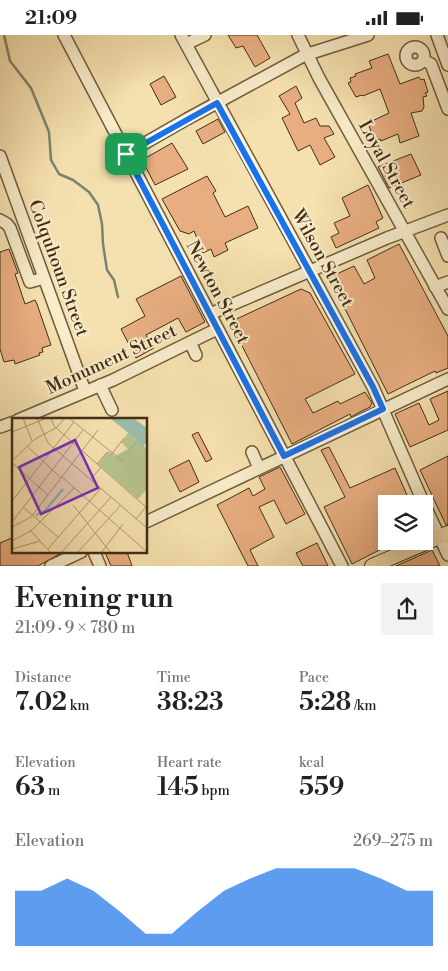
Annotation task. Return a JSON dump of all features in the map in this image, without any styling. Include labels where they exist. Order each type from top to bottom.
[{"type":"main road","points":[[372,566],[444,535]]},
{"type":"street","name":"Newton Street","points":[[64,35],[342,566]]},
{"type":"street","points":[[183,40],[205,35]]},
{"type":"street","name":"Loyal Street","points":[[298,35],[448,309]]},
{"type":"street","points":[[126,154],[308,55],[368,35]]},
{"type":"street","points":[[415,35],[418,47],[424,54],[423,60],[416,66],[410,65],[406,60],[407,51],[412,47],[418,47]]},
{"type":"street","points":[[437,35],[448,65]]},
{"type":"street","name":"Wilson Street","points":[[183,40],[373,387],[420,495]]},
{"type":"street","points":[[423,60],[431,64],[448,109]]},
{"type":"street","name":"Colquhoun Street","points":[[0,156],[85,391]]},
{"type":"street","points":[[210,314],[404,231],[448,215]]},
{"type":"street","points":[[0,220],[10,228],[30,282],[44,278]]},
{"type":"street","points":[[440,237],[448,256]]},
{"type":"street","points":[[435,287],[448,282]]},
{"type":"street","name":"Monument Street","points":[[23,418],[100,385],[218,329]]},
{"type":"street","points":[[190,342],[196,355]]},
{"type":"street","points":[[148,521],[448,379]]},
{"type":"street","points":[[100,385],[112,410]]},
{"type":"street","points":[[0,427],[12,423]]},
{"type":"street","points":[[252,452],[259,468]]},
{"type":"street","name":"Wilson Street","points":[[433,518],[444,535],[448,555]]},
{"type":"street","points":[[51,566],[79,553]]},
{"type":"street","points":[[94,553],[100,566]]},
{"type":"building","points":[[228,35],[257,35],[270,58],[255,67],[243,46],[236,48]]},
{"type":"building","points":[[388,54],[400,84],[419,77],[421,80],[424,79],[428,92],[425,93],[427,96],[423,97],[424,107],[422,111],[411,113],[419,136],[400,143],[398,134],[381,141],[380,139],[375,141],[373,137],[370,138],[368,132],[371,131],[368,123],[389,113],[380,89],[356,97],[348,83],[351,82],[350,78],[356,76],[355,74],[372,68],[369,61]]},
{"type":"building","points":[[164,76],[176,97],[161,105],[150,84]]},
{"type":"building","points":[[296,86],[302,98],[295,103],[304,123],[316,118],[320,126],[329,126],[334,134],[324,138],[335,157],[320,165],[310,145],[298,151],[282,118],[290,114],[279,96]]},
{"type":"building","points":[[218,119],[225,132],[203,144],[196,131]]},
{"type":"building","points":[[172,143],[188,169],[155,185],[142,160]]},
{"type":"building","points":[[411,154],[421,175],[389,188],[378,167]]},
{"type":"building","points":[[207,176],[216,191],[213,193],[225,217],[248,206],[258,228],[225,243],[228,250],[214,257],[211,249],[203,253],[194,231],[189,234],[180,231],[162,199]]},
{"type":"building","points":[[368,185],[383,218],[376,222],[379,228],[336,248],[331,237],[339,233],[334,223],[350,216],[342,198]]},
{"type":"building","points":[[399,244],[448,336],[448,368],[436,373],[435,371],[388,394],[328,278],[354,266],[364,284],[375,278],[367,260]]},
{"type":"building","points":[[9,249],[18,273],[15,274],[25,304],[35,300],[51,345],[42,348],[43,352],[39,353],[40,355],[15,364],[14,360],[4,362],[0,349],[0,252]]},
{"type":"building","points":[[181,276],[205,322],[186,332],[178,318],[146,335],[154,348],[136,358],[121,329],[145,316],[136,299]]},
{"type":"building","points":[[301,289],[310,293],[355,374],[305,399],[313,413],[338,401],[340,404],[365,392],[372,403],[370,407],[351,417],[350,414],[292,444],[230,322]]},
{"type":"building","points":[[448,391],[448,430],[410,447],[395,414],[419,403],[429,425],[439,420],[430,399]]},
{"type":"building","points":[[198,432],[212,459],[206,462],[192,435]]},
{"type":"building","points":[[329,447],[350,488],[395,468],[407,495],[378,495],[379,550],[352,564],[324,507],[345,497],[321,450]]},
{"type":"building","points":[[448,456],[448,524],[446,525],[433,495],[420,470]]},
{"type":"building","points":[[189,460],[199,482],[180,492],[169,470]]},
{"type":"building","points":[[280,467],[305,514],[286,524],[274,500],[259,507],[274,537],[250,550],[258,566],[248,566],[217,505],[249,488],[253,496],[265,489],[259,477]]},
{"type":"building","points":[[12,538],[12,553],[61,553],[38,566],[0,566],[0,543]]},
{"type":"building","points":[[317,543],[328,566],[303,566],[296,553]]},
{"type":"building","points":[[432,550],[440,566],[396,566]]},
{"type":"building","points":[[105,553],[127,553],[132,566],[111,566]]},
{"type":"waterway","points":[[4,35],[10,61],[31,88],[49,132],[51,160],[59,174],[73,180],[89,192],[98,205],[107,270],[114,280],[118,297]]},
{"type":"route","points":[[217,103],[373,387],[383,409],[284,456],[126,154],[217,103]]}]
